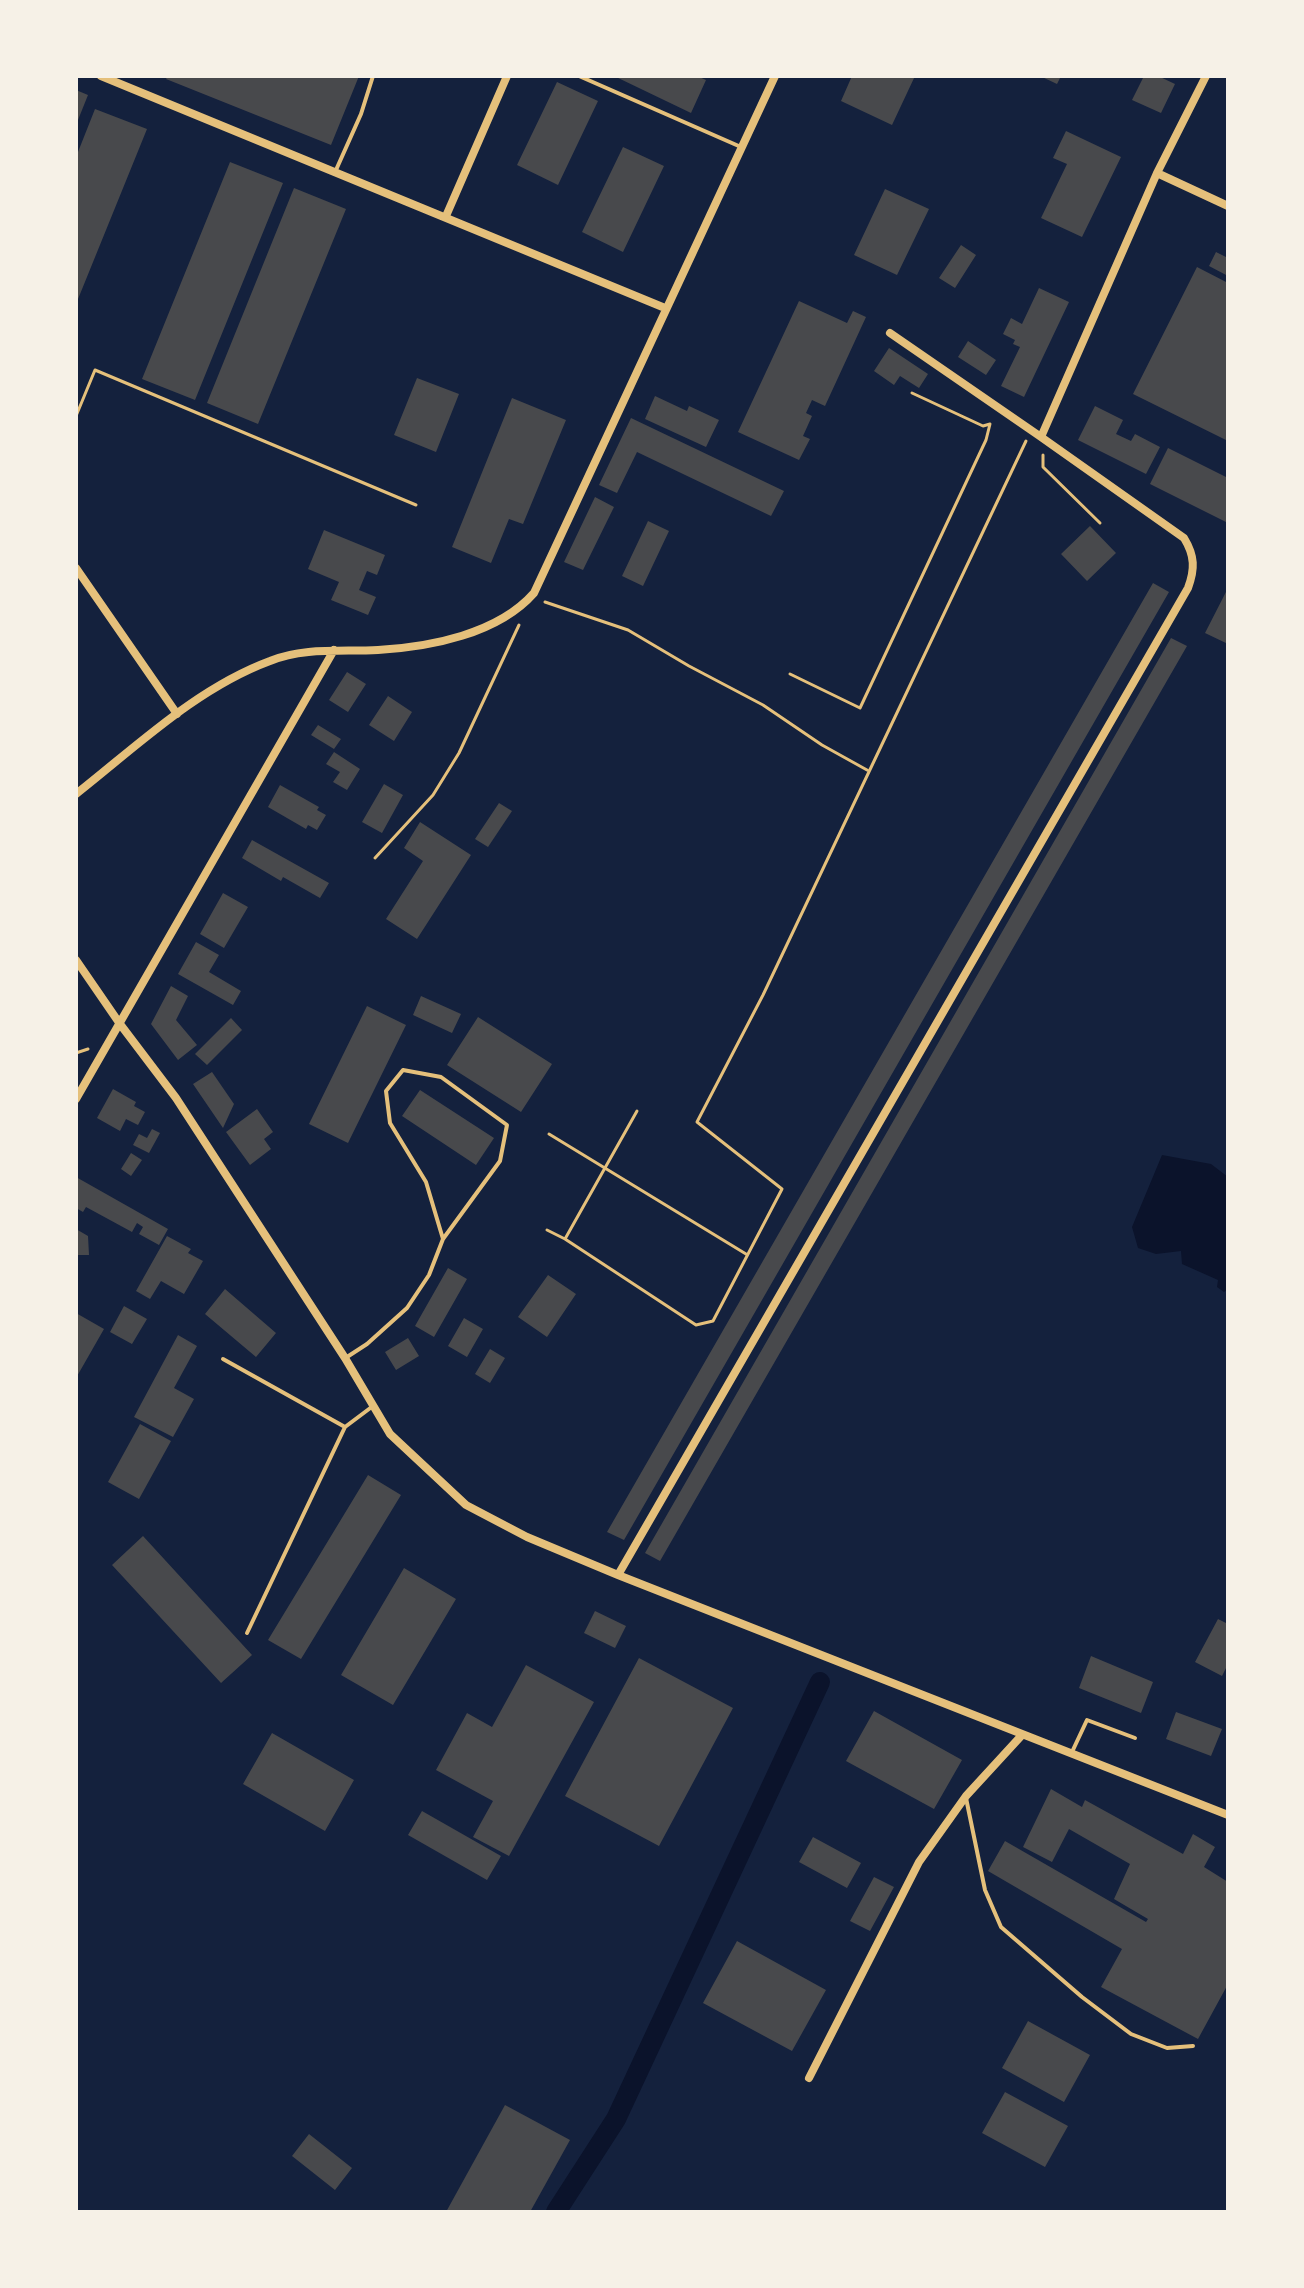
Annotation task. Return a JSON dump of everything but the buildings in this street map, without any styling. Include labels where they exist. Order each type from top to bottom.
[{"type":"street","points":[[101,76],[665,308]]},
{"type":"street","points":[[446,216],[507,76]]},
{"type":"street","points":[[76,794],[177,714],[235,675],[274,659],[334,650],[404,648],[458,637],[521,607],[534,593],[775,76]]},
{"type":"street","points":[[1038,441],[1157,173],[1206,76]]},
{"type":"street","points":[[1157,173],[1228,206]]},
{"type":"street","points":[[618,1575],[1188,588],[1194,565],[1184,538],[1038,441],[890,333]]},
{"type":"street","points":[[76,568],[177,714]]},
{"type":"street","points":[[76,1099],[334,650]]},
{"type":"street","points":[[76,960],[176,1098],[345,1358],[390,1434],[466,1505],[527,1537],[618,1575],[1228,1815]]},
{"type":"street","points":[[809,2078],[919,1862],[966,1796],[1022,1735]]},
{"type":"lane","points":[[335,171],[361,114],[373,76]]},
{"type":"lane","points":[[579,76],[741,147]]},
{"type":"lane","points":[[345,1358],[367,1344],[407,1308],[429,1275],[443,1239],[500,1161],[507,1125],[441,1077],[403,1070],[386,1091],[390,1123],[426,1182],[443,1239]]},
{"type":"lane","points":[[223,1359],[345,1427]]},
{"type":"lane","points":[[247,1633],[345,1427],[373,1406]]},
{"type":"lane","points":[[1071,1754],[1087,1720],[1135,1738]]},
{"type":"lane","points":[[966,1796],[985,1890],[1001,1927],[1082,1997],[1131,2034],[1167,2048],[1193,2046]]},
{"type":"path","points":[[76,416],[95,370],[416,505]]},
{"type":"path","points":[[912,393],[983,426],[996,423]]},
{"type":"path","points":[[790,674],[860,708],[986,440],[990,424]]},
{"type":"path","points":[[547,1230],[696,1325],[713,1321],[782,1189],[697,1122],[763,995],[1028,438],[1038,441]]},
{"type":"path","points":[[1043,450],[1043,467],[1100,523]]},
{"type":"path","points":[[534,593],[554,607],[628,630],[763,705],[822,745],[868,771]]},
{"type":"path","points":[[375,858],[433,795],[459,753],[521,619]]},
{"type":"path","points":[[565,1239],[637,1111]]},
{"type":"path","points":[[549,1134],[746,1254]]},
{"type":"water","points":[[1162,1155],[1211,1164],[1228,1177],[1228,1289],[1224,1292],[1217,1287],[1218,1280],[1182,1264],[1181,1251],[1156,1254],[1138,1248],[1132,1227]]},
{"type":"waterway","points":[[556,2212],[616,2119],[820,1682]]}]
